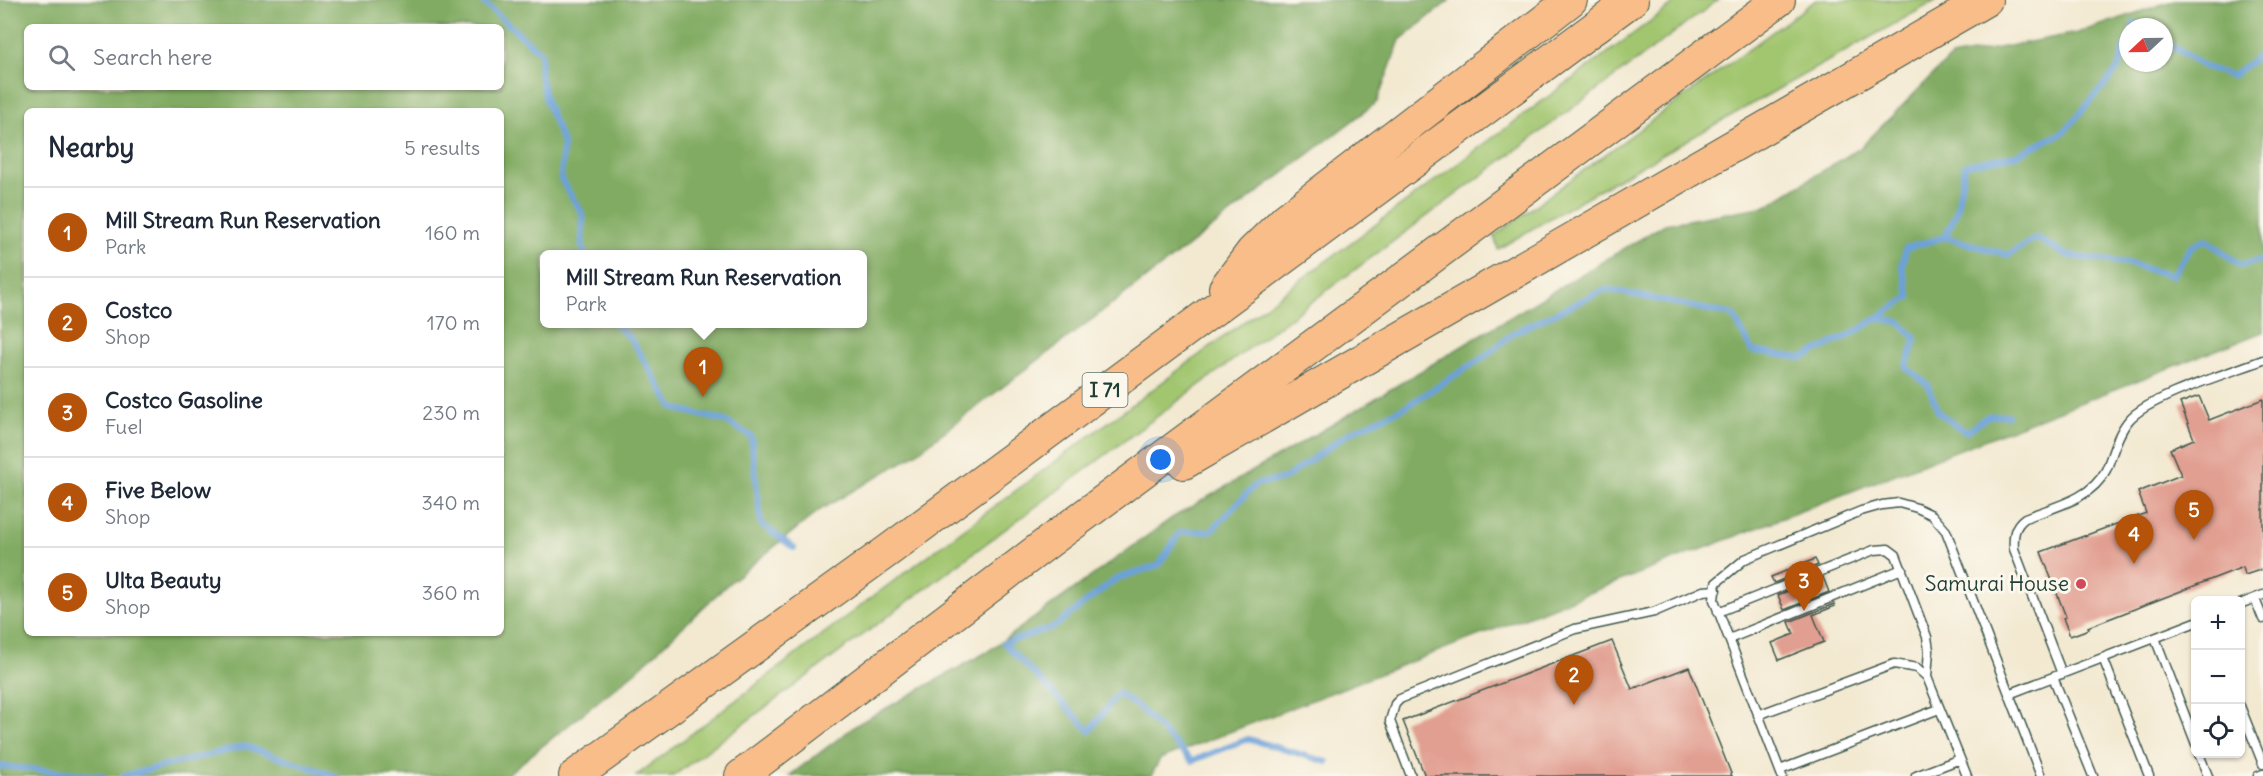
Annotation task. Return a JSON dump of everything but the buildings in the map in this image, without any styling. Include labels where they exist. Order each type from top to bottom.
[{"type":"highway","points":[[1203,317],[1252,252],[1286,219],[1572,0]]},
{"type":"highway","name":"I 71","points":[[575,776],[889,550],[1632,0]]},
{"type":"highway","points":[[741,776],[1051,540],[1779,0]]},
{"type":"highway","points":[[1051,540],[1986,0]]},
{"type":"lane","points":[[2093,776],[2014,549],[2013,539],[2018,524],[2025,518],[2085,494],[2097,484],[2105,472],[2119,435],[2128,420],[2147,405],[2263,360]]},
{"type":"lane","points":[[1939,709],[1781,773],[1718,612],[1714,600],[1716,583],[1745,560],[1861,511],[1899,503],[1932,515],[1946,531],[2041,776]]},
{"type":"lane","points":[[1718,612],[1874,550],[1888,549],[1896,555],[1927,637],[1929,650],[1927,677],[1967,776]]},
{"type":"lane","points":[[1729,639],[1902,569]]},
{"type":"lane","points":[[1411,776],[1390,721],[1392,711],[1400,699],[1575,629],[1654,612],[1703,591],[1716,590]]},
{"type":"lane","points":[[2245,602],[2259,597],[2263,619]]},
{"type":"lane","points":[[2009,694],[2191,624]]},
{"type":"lane","points":[[2155,638],[2191,731]]},
{"type":"lane","points":[[2103,658],[2149,776]]},
{"type":"lane","points":[[1758,715],[1894,664],[1917,668],[1927,677]]},
{"type":"lane","points":[[2245,717],[2263,764]]},
{"type":"lane","points":[[2201,758],[2208,776]]},
{"type":"lane","points":[[1916,776],[1960,759]]},
{"type":"lane","points":[[2258,776],[2263,774]]},
{"type":"green space","points":[[0,0],[1450,0],[1400,40],[1377,102],[911,457],[820,510],[729,583],[636,671],[505,776],[0,776]]},
{"type":"green space","points":[[1679,0],[1718,0],[673,776],[636,776],[868,600]]},
{"type":"green space","points":[[1816,0],[1937,0],[1600,189],[1498,249],[1494,236]]},
{"type":"green space","points":[[2175,0],[2263,0],[2263,332],[1160,759],[1151,776],[789,776],[858,724],[987,652],[1172,518],[1665,224],[1766,206],[1860,148],[1951,57],[2077,33],[2119,19],[2119,72],[2173,72],[2173,18],[2122,18]]},
{"type":"waterway","points":[[481,0],[541,53],[540,74],[546,101],[563,144],[561,179],[583,215],[583,250]]},
{"type":"waterway","points":[[2173,47],[2205,67],[2232,76],[2263,50]]},
{"type":"waterway","points":[[1327,762],[1248,739],[1192,761],[1138,707],[1118,693],[1090,731],[1004,643],[1054,627],[1116,579],[1159,565],[1180,532],[1211,531],[1256,484],[1284,479],[1349,433],[1405,407],[1484,357],[1513,333],[1606,289],[1733,315],[1752,351],[1802,358],[1852,334],[1910,297],[1902,266],[1906,248],[1945,237],[1956,213],[1965,165],[2016,155],[2064,132],[2119,66]]},
{"type":"waterway","points":[[1945,237],[2008,255],[2036,238],[2069,256],[2127,263],[2172,276],[2191,247],[2206,239],[2240,265],[2263,260]]},
{"type":"waterway","points":[[1878,318],[1900,322],[1916,339],[1906,367],[1928,385],[1939,413],[1966,432],[1988,416],[2008,415]]},
{"type":"waterway","points":[[619,328],[631,339],[673,408],[725,421],[751,436],[761,524],[794,548]]},
{"type":"waterway","points":[[123,776],[245,746],[336,776]]},
{"type":"waterway","points":[[0,766],[103,776]]},
{"type":"place","name":"Mill Stream Run Reservation","points":[[703,397]]},
{"type":"place","name":"Ulta Beauty","points":[[2194,540]]},
{"type":"place","name":"Five Below","points":[[2134,564]]},
{"type":"place","name":"Samurai House","points":[[2081,584]]},
{"type":"place","name":"Costco Gasoline","points":[[1804,611]]},
{"type":"place","name":"Costco","points":[[1574,705]]}]
